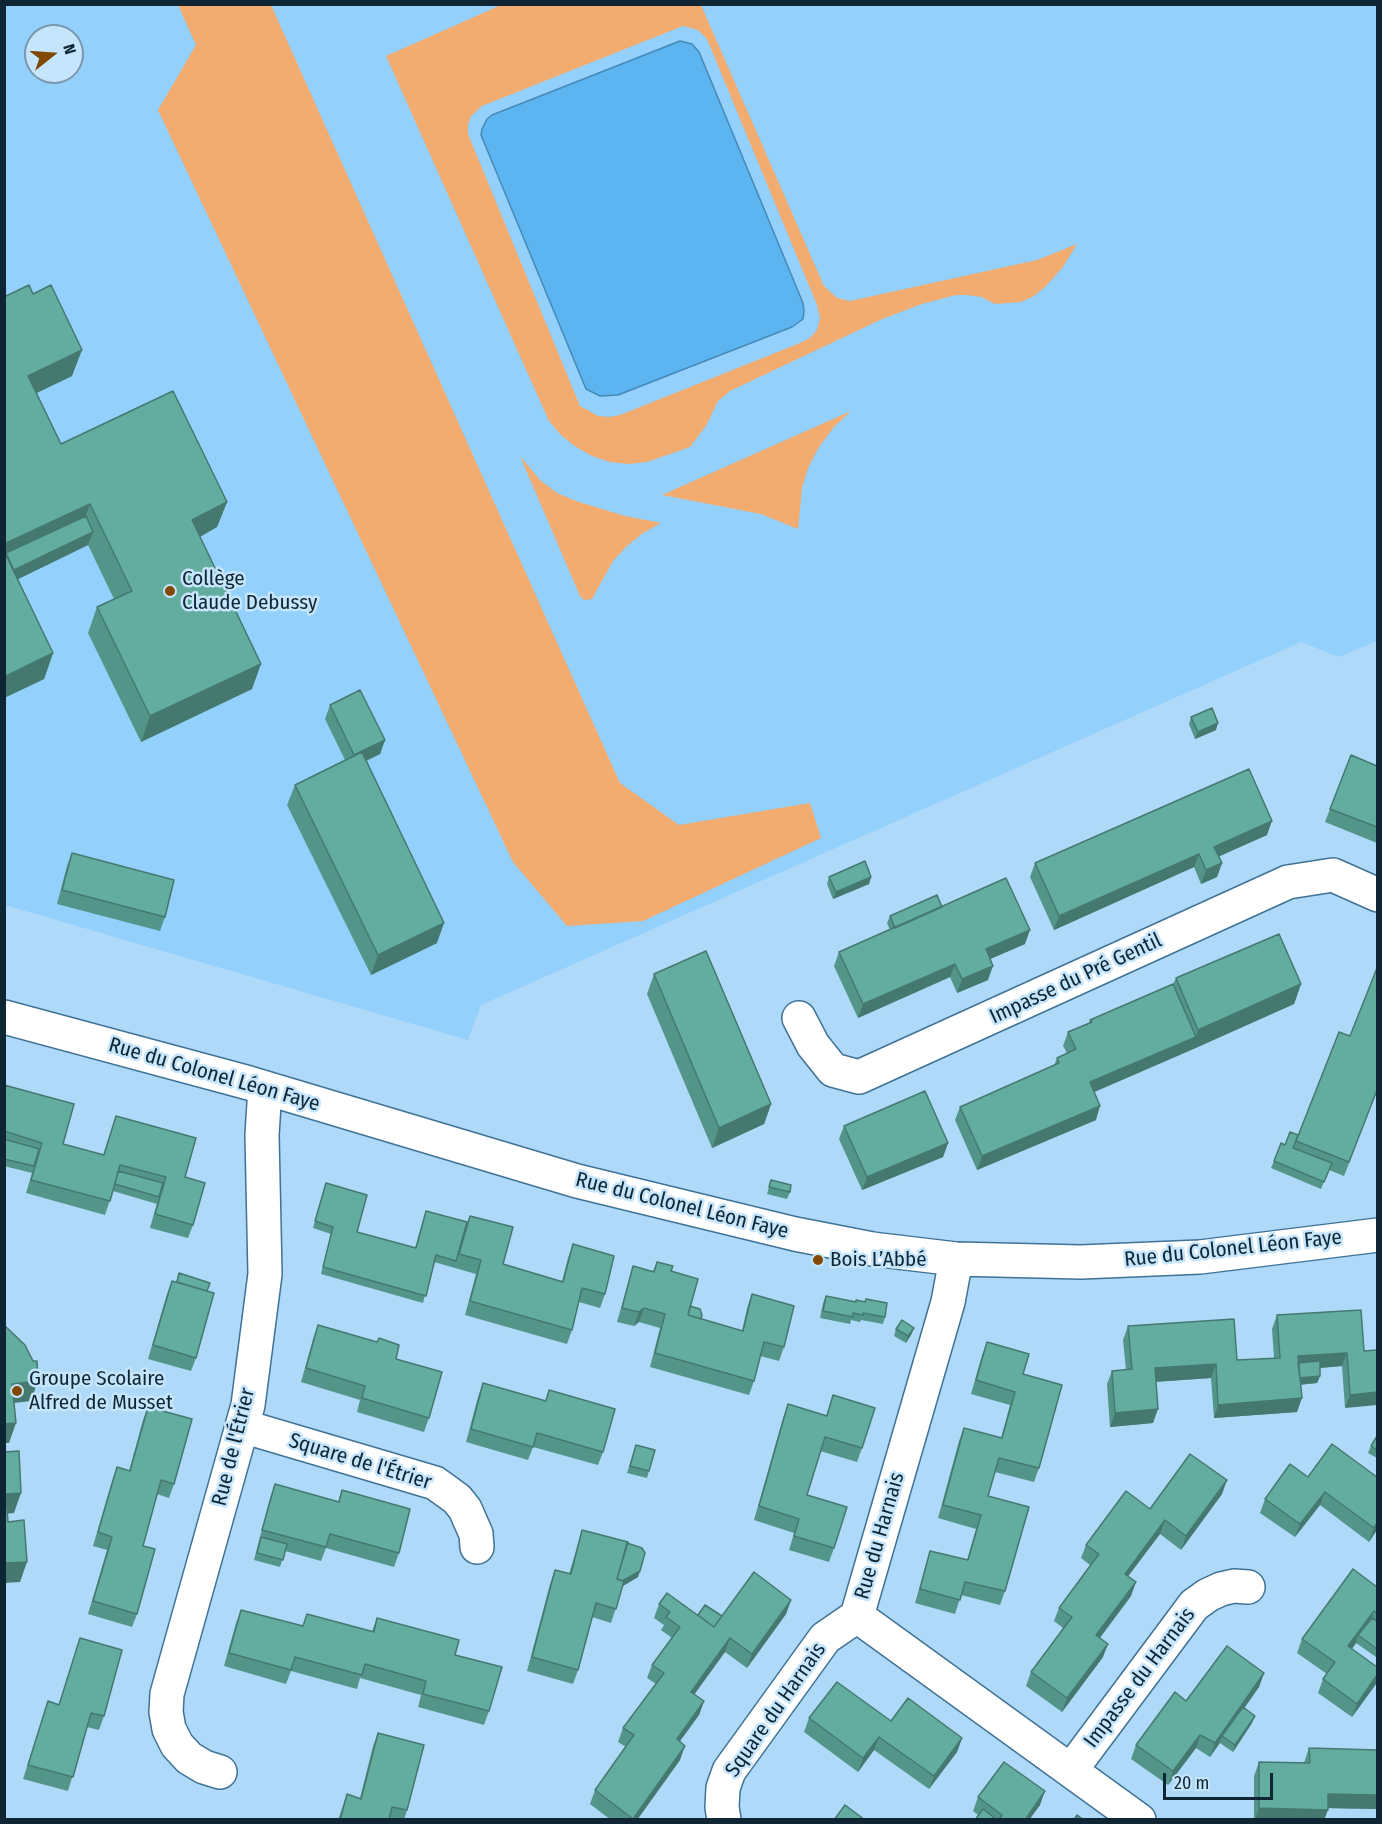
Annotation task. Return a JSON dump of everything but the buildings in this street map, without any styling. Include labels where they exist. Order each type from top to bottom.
[{"type":"street","name":"Impasse du Pré Gentil","points":[[799,1018],[813,1045],[834,1070],[859,1077],[1288,882],[1333,875],[1377,895]]},
{"type":"street","name":"Rue du Colonel Léon Faye","points":[[4,1017],[265,1088],[589,1184],[812,1238],[872,1249],[956,1259],[1081,1262],[1200,1257],[1377,1235]]},
{"type":"street","name":"Rue de l'Étrier","points":[[220,1772],[204,1767],[189,1758],[177,1745],[169,1729],[166,1712],[167,1694],[248,1405],[265,1274],[262,1135],[265,1088]]},
{"type":"street","name":"Rue du Harnais","points":[[956,1259],[948,1302],[857,1616],[1139,1820]]},
{"type":"street","name":"Square de l'Étrier","points":[[242,1426],[435,1483],[457,1498],[465,1509],[476,1534],[477,1547]]},
{"type":"street","name":"Impasse du Harnais","points":[[1071,1770],[1194,1605],[1208,1594],[1221,1589],[1234,1586],[1248,1587]]},
{"type":"street","name":"Square du Harnais","points":[[723,1820],[723,1788],[729,1771],[825,1638],[857,1616]]},
{"type":"shaded area","points":[[4,5],[1377,5],[1377,641],[1339,657],[1301,642],[481,1005],[468,1040],[5,905]]},
{"type":"shaded area","points":[[178,5],[271,5],[620,783],[679,825],[810,803],[821,838],[643,921],[567,926],[513,862],[158,110],[196,45]]},
{"type":"shaded area","points":[[501,5],[701,5],[824,286],[837,298],[850,301],[1037,260],[1077,244],[1063,267],[1034,296],[1021,302],[995,304],[982,297],[956,295],[922,304],[882,319],[730,391],[718,401],[706,426],[690,447],[647,462],[628,464],[610,462],[576,447],[549,421],[386,56]],"holes":[[[683,26],[698,30],[707,39],[817,305],[820,318],[817,330],[810,338],[800,343],[620,415],[598,416],[580,406],[468,134],[468,125],[471,116],[482,106]]]},
{"type":"shaded area","points":[[680,41],[692,44],[699,52],[803,303],[803,319],[792,327],[618,395],[600,396],[586,389],[481,135],[482,129],[492,115]]},
{"type":"shaded area","points":[[851,411],[834,427],[819,447],[808,468],[802,488],[798,529],[761,514],[662,495]]},
{"type":"shaded area","points":[[520,456],[540,480],[557,493],[625,516],[661,523],[643,533],[613,561],[592,599],[584,600],[580,596]]},
{"type":"place","name":"Collège Claude Debussy","points":[[170,591]]},
{"type":"place","name":"Bois L’Abbé","points":[[818,1260]]},
{"type":"place","name":"Groupe Scolaire Alfred de Musset","points":[[17,1391]]}]
